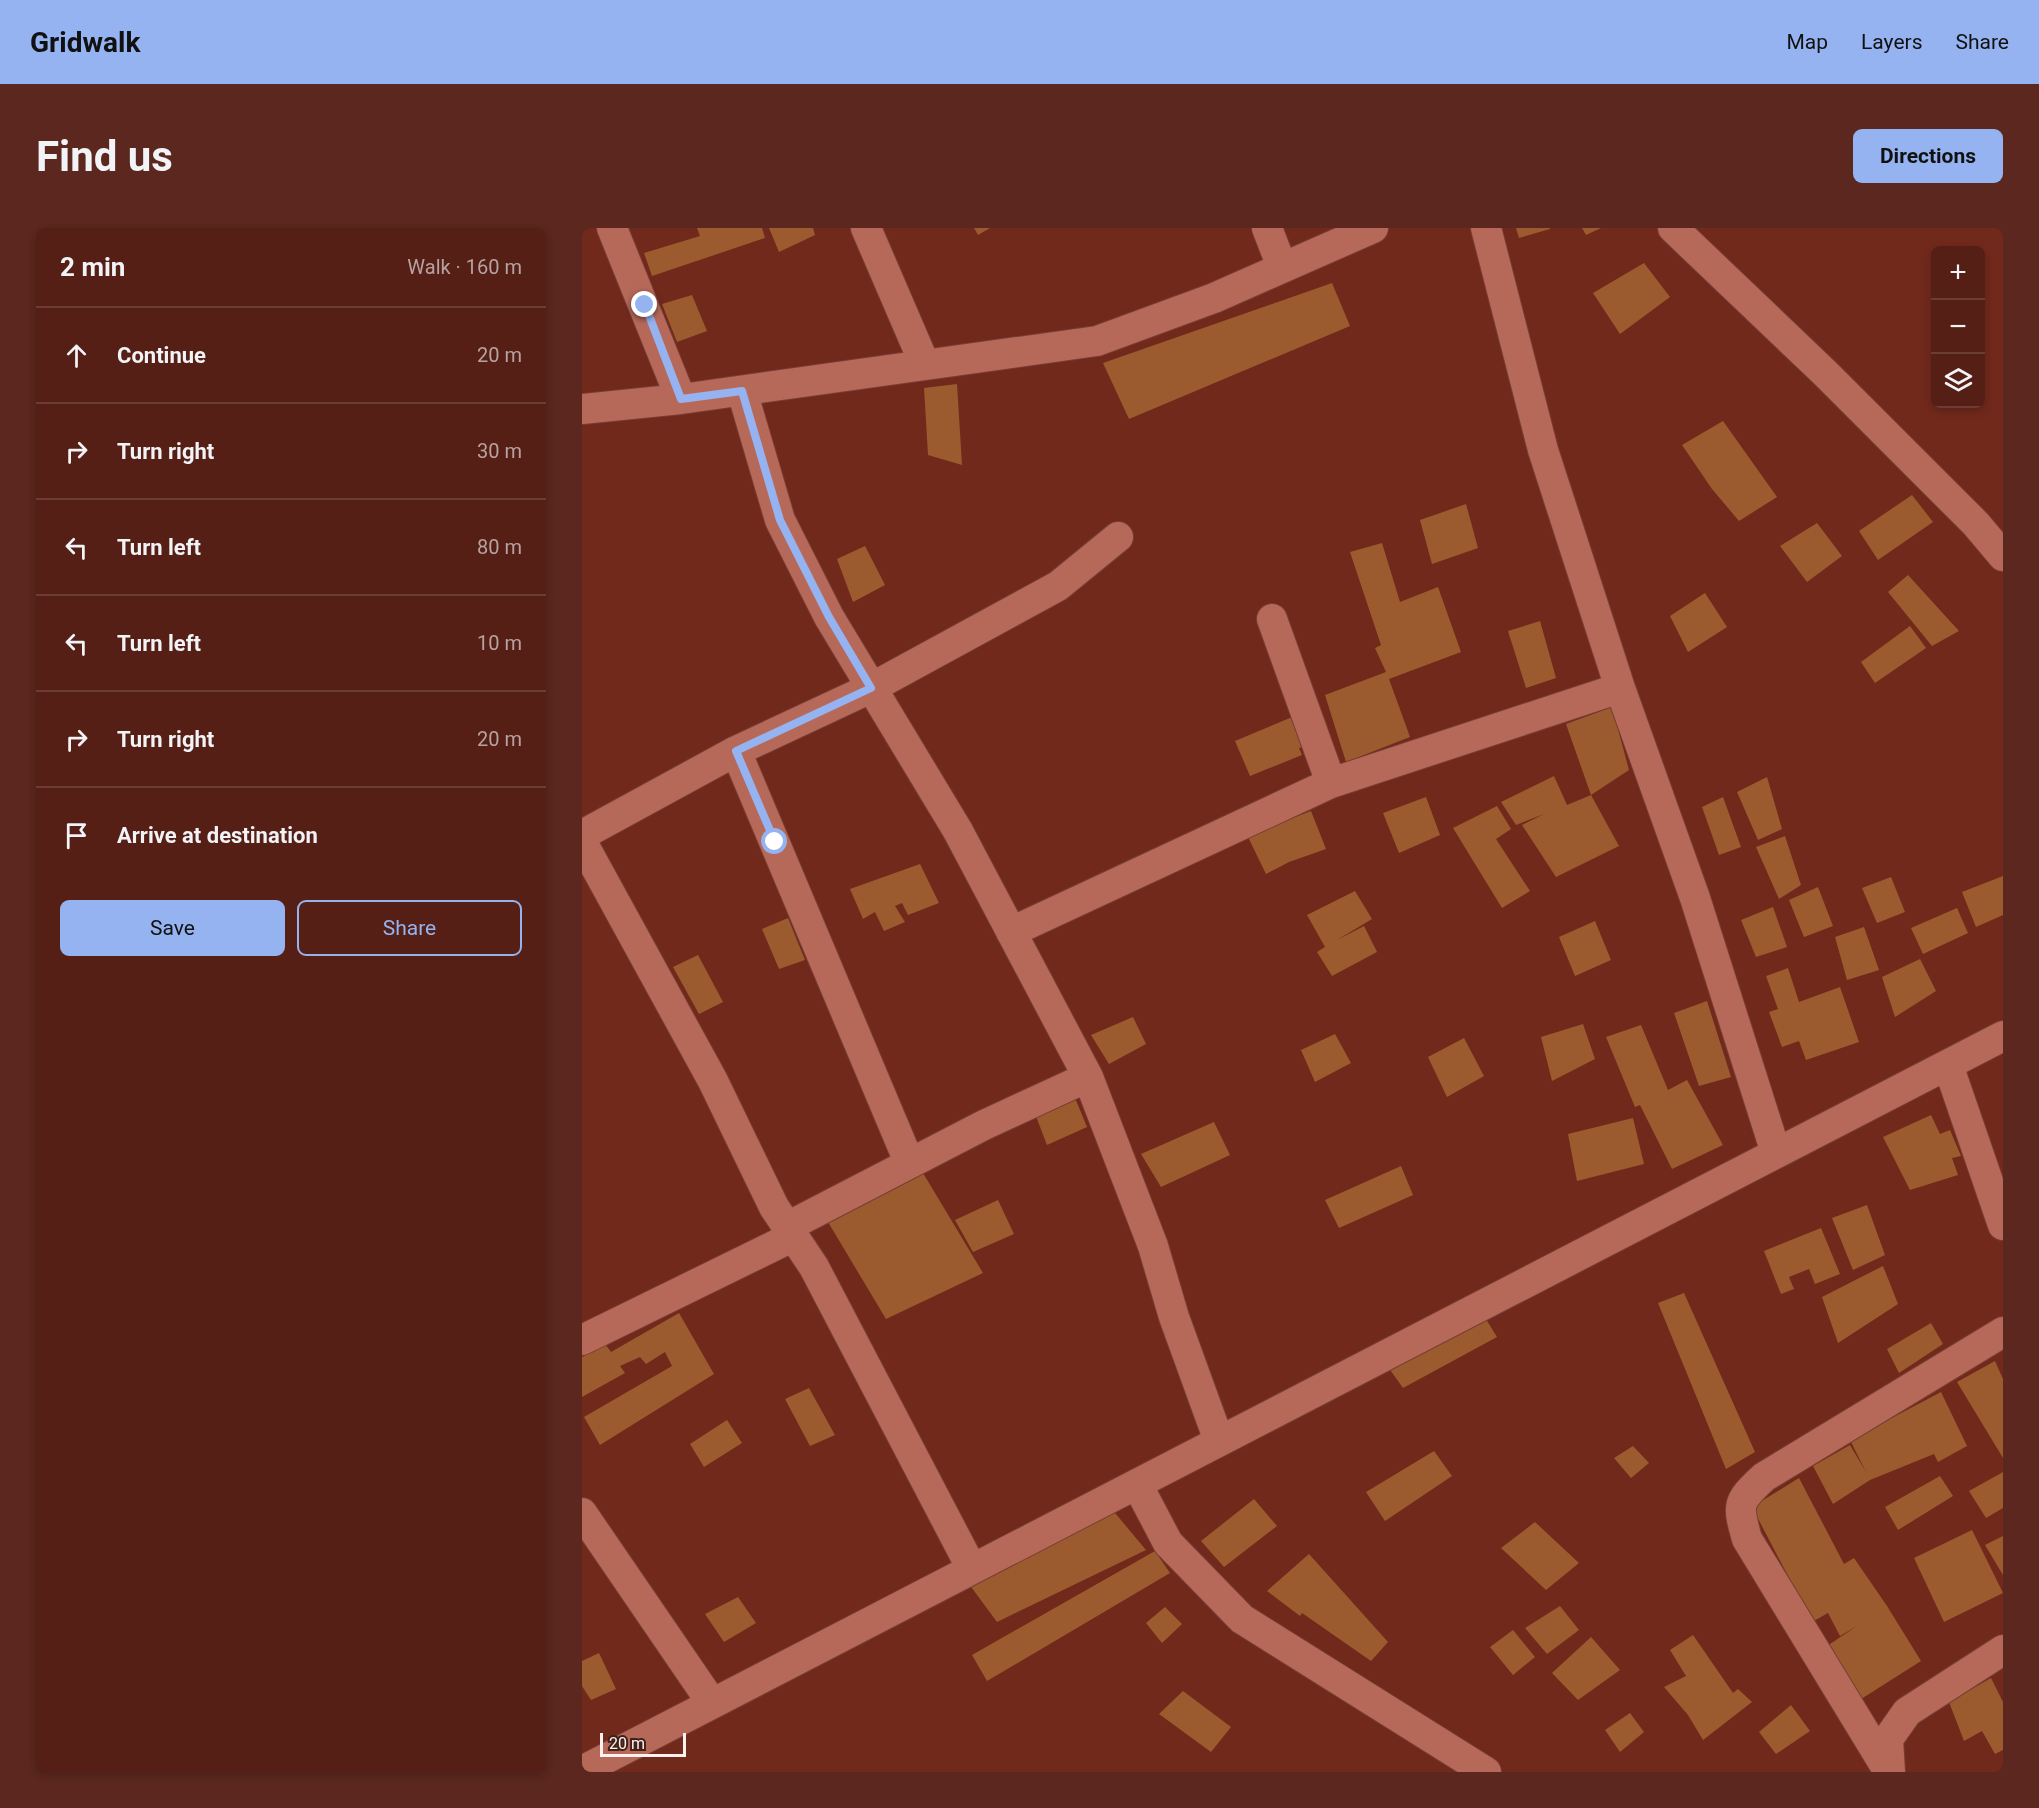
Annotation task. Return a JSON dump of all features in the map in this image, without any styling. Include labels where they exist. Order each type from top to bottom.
[{"type":"street","points":[[612,228],[681,399]]},
{"type":"street","points":[[866,228],[925,365]]},
{"type":"street","points":[[1267,228],[1282,267]]},
{"type":"street","points":[[582,409],[742,391],[1096,341],[1214,298],[1373,228]]},
{"type":"street","points":[[1486,228],[1543,450],[1620,688],[1695,898],[1776,1153]]},
{"type":"street","points":[[1673,228],[1825,373],[1976,524],[2003,556]]},
{"type":"street","points":[[742,391],[780,520],[829,617],[958,831],[1088,1077],[1153,1246],[1174,1317],[1220,1441]]},
{"type":"street","points":[[582,836],[736,751],[871,688],[1058,586],[1118,537]]},
{"type":"street","points":[[1272,619],[1331,783]]},
{"type":"street","points":[[1011,932],[1331,783],[1620,688]]},
{"type":"street","points":[[736,751],[909,1162]]},
{"type":"street","points":[[582,842],[713,1081],[774,1208],[814,1267],[972,1569]]},
{"type":"street","points":[[582,1771],[2003,1036]]},
{"type":"street","points":[[1948,1065],[2003,1225]]},
{"type":"street","points":[[582,1340],[791,1231],[909,1162],[1088,1077]]},
{"type":"street","points":[[1889,1772],[1747,1539],[1740,1515],[1743,1497],[1764,1477],[2003,1332]]},
{"type":"street","points":[[1137,1484],[1168,1543],[1242,1619],[1486,1772]]},
{"type":"street","points":[[582,1513],[712,1703]]},
{"type":"street","points":[[1889,1772],[1888,1739],[1907,1712],[2003,1650]]},
{"type":"building","points":[[697,228],[762,228],[765,238],[652,276],[644,253],[700,236]]},
{"type":"building","points":[[769,228],[813,228],[815,235],[779,252]]},
{"type":"building","points":[[974,228],[990,228],[978,235]]},
{"type":"building","points":[[1516,228],[1550,228],[1550,229],[1519,238]]},
{"type":"building","points":[[1582,228],[1601,228],[1586,235]]},
{"type":"building","points":[[1644,263],[1670,297],[1620,334],[1593,293]]},
{"type":"building","points":[[1332,283],[1350,326],[1129,419],[1103,363]]},
{"type":"building","points":[[692,295],[707,331],[677,342],[662,304]]},
{"type":"building","points":[[957,384],[962,465],[928,455],[924,388]]},
{"type":"building","points":[[1723,421],[1777,497],[1739,521],[1712,489],[1682,445]]},
{"type":"building","points":[[1912,495],[1933,522],[1878,560],[1859,531]]},
{"type":"building","points":[[1466,504],[1478,548],[1432,564],[1420,520]]},
{"type":"building","points":[[1817,523],[1842,556],[1807,582],[1780,546]]},
{"type":"building","points":[[1382,543],[1400,602],[1438,587],[1461,652],[1389,679],[1410,737],[1346,762],[1325,695],[1386,672],[1375,648],[1381,645],[1350,552]]},
{"type":"building","points":[[865,546],[885,585],[853,602],[837,559]]},
{"type":"building","points":[[1908,575],[1959,631],[1932,646],[1888,592]]},
{"type":"building","points":[[1705,593],[1727,627],[1688,652],[1670,616]]},
{"type":"building","points":[[1540,621],[1556,678],[1526,688],[1508,631]]},
{"type":"building","points":[[1910,626],[1926,648],[1875,683],[1861,662]]},
{"type":"building","points":[[1612,707],[1629,770],[1591,795],[1566,724]]},
{"type":"building","points":[[1297,715],[1311,745],[1299,748],[1302,755],[1250,776],[1235,741]]},
{"type":"building","points":[[1554,776],[1567,805],[1591,795],[1619,846],[1556,877],[1522,825],[1544,814],[1516,825],[1501,802]]},
{"type":"building","points":[[1767,777],[1782,829],[1758,840],[1737,792]]},
{"type":"building","points":[[1426,797],[1440,835],[1399,853],[1383,813]]},
{"type":"building","points":[[1723,797],[1741,847],[1719,855],[1702,807]]},
{"type":"building","points":[[1497,806],[1511,829],[1496,839],[1530,891],[1502,908],[1453,828]]},
{"type":"building","points":[[1311,811],[1326,849],[1289,862],[1266,874],[1247,835]]},
{"type":"building","points":[[1785,836],[1801,885],[1779,899],[1756,847]]},
{"type":"building","points":[[920,864],[939,903],[908,915],[902,903],[895,906],[905,922],[884,931],[875,912],[863,919],[850,889]]},
{"type":"building","points":[[2003,876],[2003,915],[1976,927],[1962,892]]},
{"type":"building","points":[[1891,877],[1905,912],[1877,923],[1862,888]]},
{"type":"building","points":[[1818,887],[1833,926],[1804,937],[1789,900]]},
{"type":"building","points":[[1355,891],[1372,919],[1337,940],[1364,926],[1377,952],[1332,976],[1317,952],[1325,947],[1307,915]]},
{"type":"building","points":[[1773,907],[1787,947],[1756,957],[1741,920]]},
{"type":"building","points":[[1957,908],[1968,933],[1923,954],[1911,928]]},
{"type":"building","points":[[788,918],[805,960],[779,969],[762,929]]},
{"type":"building","points":[[1595,921],[1611,960],[1575,976],[1559,937]]},
{"type":"building","points":[[1864,927],[1879,970],[1847,980],[1835,937]]},
{"type":"building","points":[[698,955],[723,1002],[699,1014],[673,967]]},
{"type":"building","points":[[1920,959],[1936,991],[1895,1017],[1882,977]]},
{"type":"building","points":[[1788,968],[1799,1002],[1840,987],[1859,1042],[1806,1060],[1799,1041],[1782,1047],[1769,1012],[1778,1009],[1766,976]]},
{"type":"building","points":[[1707,1001],[1731,1077],[1699,1086],[1674,1013]]},
{"type":"building","points":[[1133,1017],[1146,1044],[1109,1064],[1091,1035]]},
{"type":"building","points":[[1583,1024],[1595,1059],[1552,1081],[1541,1037]]},
{"type":"building","points":[[1641,1025],[1668,1090],[1687,1080],[1723,1145],[1672,1169],[1640,1105],[1635,1107],[1606,1037]]},
{"type":"building","points":[[1335,1034],[1351,1063],[1315,1082],[1301,1050]]},
{"type":"building","points":[[1464,1038],[1484,1076],[1447,1097],[1428,1057]]},
{"type":"building","points":[[1073,1093],[1087,1127],[1047,1145],[1034,1111]]},
{"type":"building","points":[[1931,1115],[1940,1134],[1950,1130],[1961,1156],[1952,1158],[1958,1175],[1910,1190],[1883,1137]]},
{"type":"building","points":[[1633,1118],[1644,1164],[1577,1181],[1568,1134]]},
{"type":"building","points":[[1214,1122],[1230,1155],[1161,1187],[1141,1154]]},
{"type":"building","points":[[1401,1166],[1413,1195],[1339,1228],[1325,1200]]},
{"type":"building","points":[[920,1168],[983,1273],[886,1319],[825,1217]]},
{"type":"building","points":[[998,1200],[1014,1234],[973,1252],[955,1220]]},
{"type":"building","points":[[1867,1205],[1885,1255],[1853,1270],[1832,1218]]},
{"type":"building","points":[[1821,1228],[1840,1274],[1815,1284],[1809,1269],[1789,1277],[1794,1289],[1781,1294],[1764,1251]]},
{"type":"building","points":[[1883,1266],[1898,1304],[1838,1343],[1822,1297]]},
{"type":"building","points":[[1684,1293],[1755,1452],[1726,1469],[1658,1303]]},
{"type":"building","points":[[679,1313],[714,1374],[600,1445],[584,1417],[672,1366],[665,1352],[646,1364],[640,1357],[620,1366],[625,1373],[582,1397],[582,1357],[605,1344],[611,1352]]},
{"type":"building","points":[[1484,1316],[1497,1337],[1403,1388],[1388,1367]]},
{"type":"building","points":[[1931,1323],[1943,1344],[1899,1373],[1887,1349]]},
{"type":"building","points":[[1995,1361],[2003,1379],[2003,1458],[1957,1382]]},
{"type":"building","points":[[809,1388],[835,1435],[810,1446],[785,1399]]},
{"type":"building","points":[[1941,1392],[1967,1446],[1938,1462],[1934,1454],[1870,1480],[1833,1504],[1813,1466],[1850,1445],[1866,1472],[1850,1440]]},
{"type":"building","points":[[727,1420],[742,1443],[704,1467],[690,1444]]},
{"type":"building","points":[[1633,1446],[1649,1463],[1631,1478],[1614,1458]]},
{"type":"building","points":[[1434,1451],[1452,1476],[1385,1521],[1366,1492]]},
{"type":"building","points":[[2003,1472],[2003,1508],[1986,1518],[1969,1491]]},
{"type":"building","points":[[1940,1476],[1953,1496],[1898,1530],[1885,1507]]},
{"type":"building","points":[[1799,1478],[1844,1564],[1854,1558],[1921,1661],[1858,1701],[1827,1646],[1857,1626],[1840,1636],[1828,1613],[1812,1622],[1752,1507]]},
{"type":"building","points":[[1254,1499],[1277,1526],[1224,1567],[1201,1541]]},
{"type":"building","points":[[1110,1507],[1146,1550],[997,1622],[966,1580]]},
{"type":"building","points":[[1535,1522],[1579,1563],[1546,1590],[1501,1548]]},
{"type":"building","points":[[1972,1530],[2003,1593],[1944,1622],[1914,1558]]},
{"type":"building","points":[[2003,1536],[2003,1575],[1985,1545]]},
{"type":"building","points":[[1155,1551],[1170,1573],[987,1681],[972,1655]]},
{"type":"building","points":[[1309,1554],[1388,1642],[1371,1661],[1302,1613],[1300,1616],[1267,1591]]},
{"type":"building","points":[[738,1597],[756,1623],[724,1642],[705,1614]]},
{"type":"building","points":[[1560,1606],[1579,1630],[1547,1654],[1525,1628]]},
{"type":"building","points":[[1165,1607],[1182,1624],[1162,1643],[1146,1623]]},
{"type":"building","points":[[1513,1630],[1535,1657],[1513,1675],[1490,1647]]},
{"type":"building","points":[[1693,1635],[1733,1693],[1738,1689],[1752,1702],[1703,1740],[1688,1715],[1664,1687],[1686,1676],[1670,1650]]},
{"type":"building","points":[[1591,1637],[1620,1670],[1578,1700],[1552,1673]]},
{"type":"building","points":[[599,1653],[616,1689],[591,1700],[582,1686],[582,1661]]},
{"type":"building","points":[[1991,1678],[2003,1702],[2003,1750],[1995,1754],[1982,1731],[1964,1741],[1949,1702]]},
{"type":"building","points":[[1183,1691],[1231,1727],[1211,1752],[1159,1714]]},
{"type":"building","points":[[1791,1705],[1810,1731],[1776,1754],[1759,1732]]},
{"type":"building","points":[[1630,1713],[1644,1732],[1620,1752],[1605,1730]]},
{"type":"route","points":[[645,305],[681,399],[742,391],[780,520],[829,617],[871,688],[736,751],[775,842]]}]
